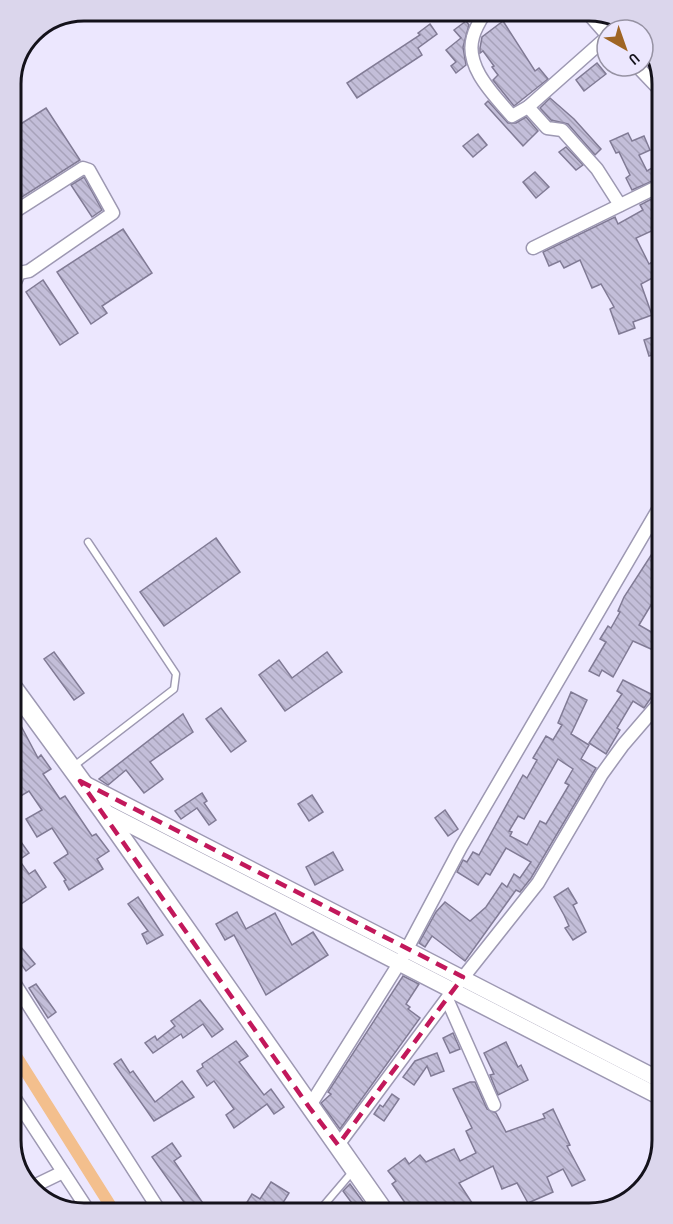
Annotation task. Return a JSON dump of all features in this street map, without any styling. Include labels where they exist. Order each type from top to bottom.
[{"type":"main road","points":[[21,699],[103,811],[378,1203]]},
{"type":"street","points":[[481,21],[472,40],[477,68],[512,116],[528,107],[595,47]]},
{"type":"street","points":[[528,107],[547,128],[562,130],[597,169],[620,205]]},
{"type":"street","points":[[21,208],[83,168],[88,170],[113,212],[111,217],[29,271],[21,270]]},
{"type":"street","points":[[533,248],[652,190]]},
{"type":"street","points":[[309,1107],[403,956],[461,848],[652,520]]},
{"type":"street","points":[[338,1145],[455,988],[538,882],[602,774],[652,711]]},
{"type":"street","points":[[75,775],[403,956],[455,988],[652,1093]]},
{"type":"street","points":[[103,811],[403,956]]},
{"type":"street","points":[[455,988],[652,1077]]},
{"type":"street","points":[[455,988],[494,1105]]},
{"type":"street","points":[[21,993],[155,1203]]},
{"type":"street","points":[[21,1108],[83,1203]]},
{"type":"street","points":[[38,1184],[63,1172]]},
{"type":"lane","points":[[75,775],[174,688],[176,682],[176,674],[172,667],[88,542]]},
{"type":"lane","points":[[326,1203],[354,1171]]},
{"type":"highlighted area","points":[[80,781],[463,977],[338,1145],[309,1107]]},
{"type":"building","points":[[466,21],[469,25],[463,47],[466,65],[456,73],[451,66],[456,62],[446,50],[461,38],[454,30]]},
{"type":"building","points":[[503,21],[535,71],[539,68],[548,79],[514,106],[493,80],[498,75],[492,67],[494,66],[483,51],[480,53],[482,37]]},
{"type":"building","points":[[430,24],[437,34],[418,48],[422,55],[357,98],[347,83],[420,35],[418,33]]},
{"type":"building","points":[[595,65],[595,78],[601,78],[584,91],[576,80]]},
{"type":"building","points":[[550,98],[574,119],[601,149],[595,155],[568,124],[551,120],[540,108]]},
{"type":"building","points":[[488,101],[508,123],[516,123],[526,117],[538,131],[523,146],[485,104]]},
{"type":"building","points":[[46,108],[80,160],[21,198],[21,124]]},
{"type":"building","points":[[628,133],[632,141],[644,136],[650,150],[639,155],[647,171],[652,168],[652,181],[632,190],[626,178],[630,175],[619,152],[616,153],[610,141]]},
{"type":"building","points":[[478,134],[487,145],[473,157],[463,146]]},
{"type":"building","points":[[566,147],[583,165],[576,170],[559,152]]},
{"type":"building","points":[[535,172],[549,187],[536,198],[523,182]]},
{"type":"building","points":[[84,177],[102,210],[92,217],[71,185]]},
{"type":"building","points":[[652,199],[652,231],[636,238],[649,264],[652,262],[652,278],[641,284],[652,315],[633,322],[635,328],[619,334],[610,309],[614,307],[601,284],[592,288],[580,260],[564,268],[560,261],[549,266],[543,252],[615,217],[618,224],[643,210],[640,205]]},
{"type":"building","points":[[123,229],[152,273],[102,306],[107,313],[91,324],[57,272]]},
{"type":"building","points":[[43,280],[78,333],[60,345],[26,292]]},
{"type":"building","points":[[652,337],[652,355],[649,356],[644,340]]},
{"type":"building","points":[[216,538],[240,572],[164,626],[140,592]]},
{"type":"building","points":[[652,554],[652,603],[639,625],[652,632],[652,649],[633,641],[613,677],[602,670],[599,676],[589,671],[606,642],[600,639],[608,626],[611,628],[620,612],[618,611],[624,597]]},
{"type":"building","points":[[54,652],[84,693],[74,700],[44,659]]},
{"type":"building","points":[[327,652],[342,672],[285,711],[259,675],[279,660],[292,678]]},
{"type":"building","points":[[623,680],[652,696],[644,708],[633,701],[617,728],[620,730],[606,754],[589,743],[622,694],[617,691]]},
{"type":"building","points":[[571,692],[587,700],[571,734],[589,745],[581,759],[596,768],[531,878],[520,892],[516,890],[465,961],[432,936],[425,947],[419,943],[436,912],[445,902],[470,921],[486,907],[502,883],[507,887],[514,874],[520,878],[531,862],[506,848],[490,875],[486,873],[478,885],[457,872],[463,860],[467,862],[473,852],[479,855],[523,775],[527,778],[537,760],[533,758],[546,736],[553,740],[562,725],[558,723]],"holes":[[[558,759],[573,769],[565,783],[569,785],[546,824],[540,821],[527,845],[510,836],[512,832],[509,831],[518,816],[524,819]]]},
{"type":"building","points":[[221,708],[246,741],[231,752],[206,719]]},
{"type":"building","points":[[183,714],[193,732],[150,762],[163,779],[144,793],[126,770],[108,785],[99,779]]},
{"type":"building","points":[[21,726],[38,758],[41,755],[51,769],[43,774],[60,799],[65,796],[92,836],[96,834],[109,851],[97,859],[103,869],[69,890],[64,881],[66,880],[54,863],[68,854],[67,851],[52,828],[37,837],[26,819],[42,810],[29,791],[21,796]]},
{"type":"building","points":[[202,793],[207,801],[204,803],[216,820],[209,825],[197,808],[181,819],[175,811]]},
{"type":"building","points":[[312,795],[323,812],[309,821],[298,804]]},
{"type":"building","points":[[445,810],[458,829],[448,836],[435,818]]},
{"type":"building","points":[[21,842],[29,853],[21,859]]},
{"type":"building","points":[[333,852],[343,870],[315,885],[306,867]]},
{"type":"building","points":[[21,863],[29,874],[35,870],[46,887],[21,904]]},
{"type":"building","points":[[568,888],[577,903],[573,905],[586,932],[573,940],[565,928],[569,926],[554,897]]},
{"type":"building","points":[[138,897],[163,935],[147,944],[142,934],[148,931],[128,904]]},
{"type":"building","points":[[237,912],[246,929],[275,913],[292,945],[313,932],[328,955],[266,995],[234,935],[225,940],[216,924]]},
{"type":"building","points":[[21,947],[35,964],[26,971],[21,964]]},
{"type":"building","points":[[403,976],[419,984],[406,1004],[410,1007],[408,1009],[420,1018],[340,1129],[321,1103],[331,1094],[328,1092]]},
{"type":"building","points":[[36,984],[56,1012],[48,1018],[29,988]]},
{"type":"building","points":[[200,1000],[223,1029],[212,1037],[203,1024],[183,1038],[181,1034],[153,1053],[145,1043],[155,1036],[157,1040],[175,1026],[171,1021]]},
{"type":"building","points":[[453,1033],[460,1049],[450,1053],[443,1038]]},
{"type":"building","points":[[236,1041],[248,1056],[239,1062],[264,1095],[271,1089],[284,1107],[274,1114],[267,1104],[234,1128],[226,1115],[234,1109],[214,1081],[207,1086],[197,1071],[203,1067],[202,1064]]},
{"type":"building","points":[[506,1042],[518,1067],[521,1065],[528,1080],[498,1095],[490,1075],[494,1074],[484,1053]]},
{"type":"building","points":[[437,1053],[444,1071],[431,1076],[427,1066],[414,1085],[403,1077],[415,1061]]},
{"type":"building","points":[[121,1059],[130,1073],[133,1071],[155,1102],[182,1081],[194,1097],[154,1121],[114,1064]]},
{"type":"building","points":[[475,1082],[487,1109],[496,1113],[506,1132],[545,1118],[543,1114],[553,1109],[570,1145],[567,1146],[585,1180],[572,1186],[563,1169],[547,1177],[553,1192],[528,1203],[517,1183],[502,1189],[493,1166],[459,1183],[472,1203],[405,1203],[392,1184],[396,1181],[388,1171],[405,1158],[409,1164],[420,1155],[426,1162],[454,1149],[460,1161],[476,1153],[466,1131],[472,1128],[453,1089]]},
{"type":"building","points":[[392,1094],[399,1099],[384,1121],[374,1114],[380,1105],[383,1107]]},
{"type":"building","points":[[172,1143],[181,1156],[174,1161],[203,1203],[185,1203],[152,1157]]},
{"type":"building","points":[[271,1182],[289,1193],[283,1203],[246,1203],[252,1194],[260,1199]]},
{"type":"building","points":[[350,1184],[364,1203],[352,1203],[343,1191]]},
{"type":"waterway","points":[[21,1064],[109,1203]]}]
